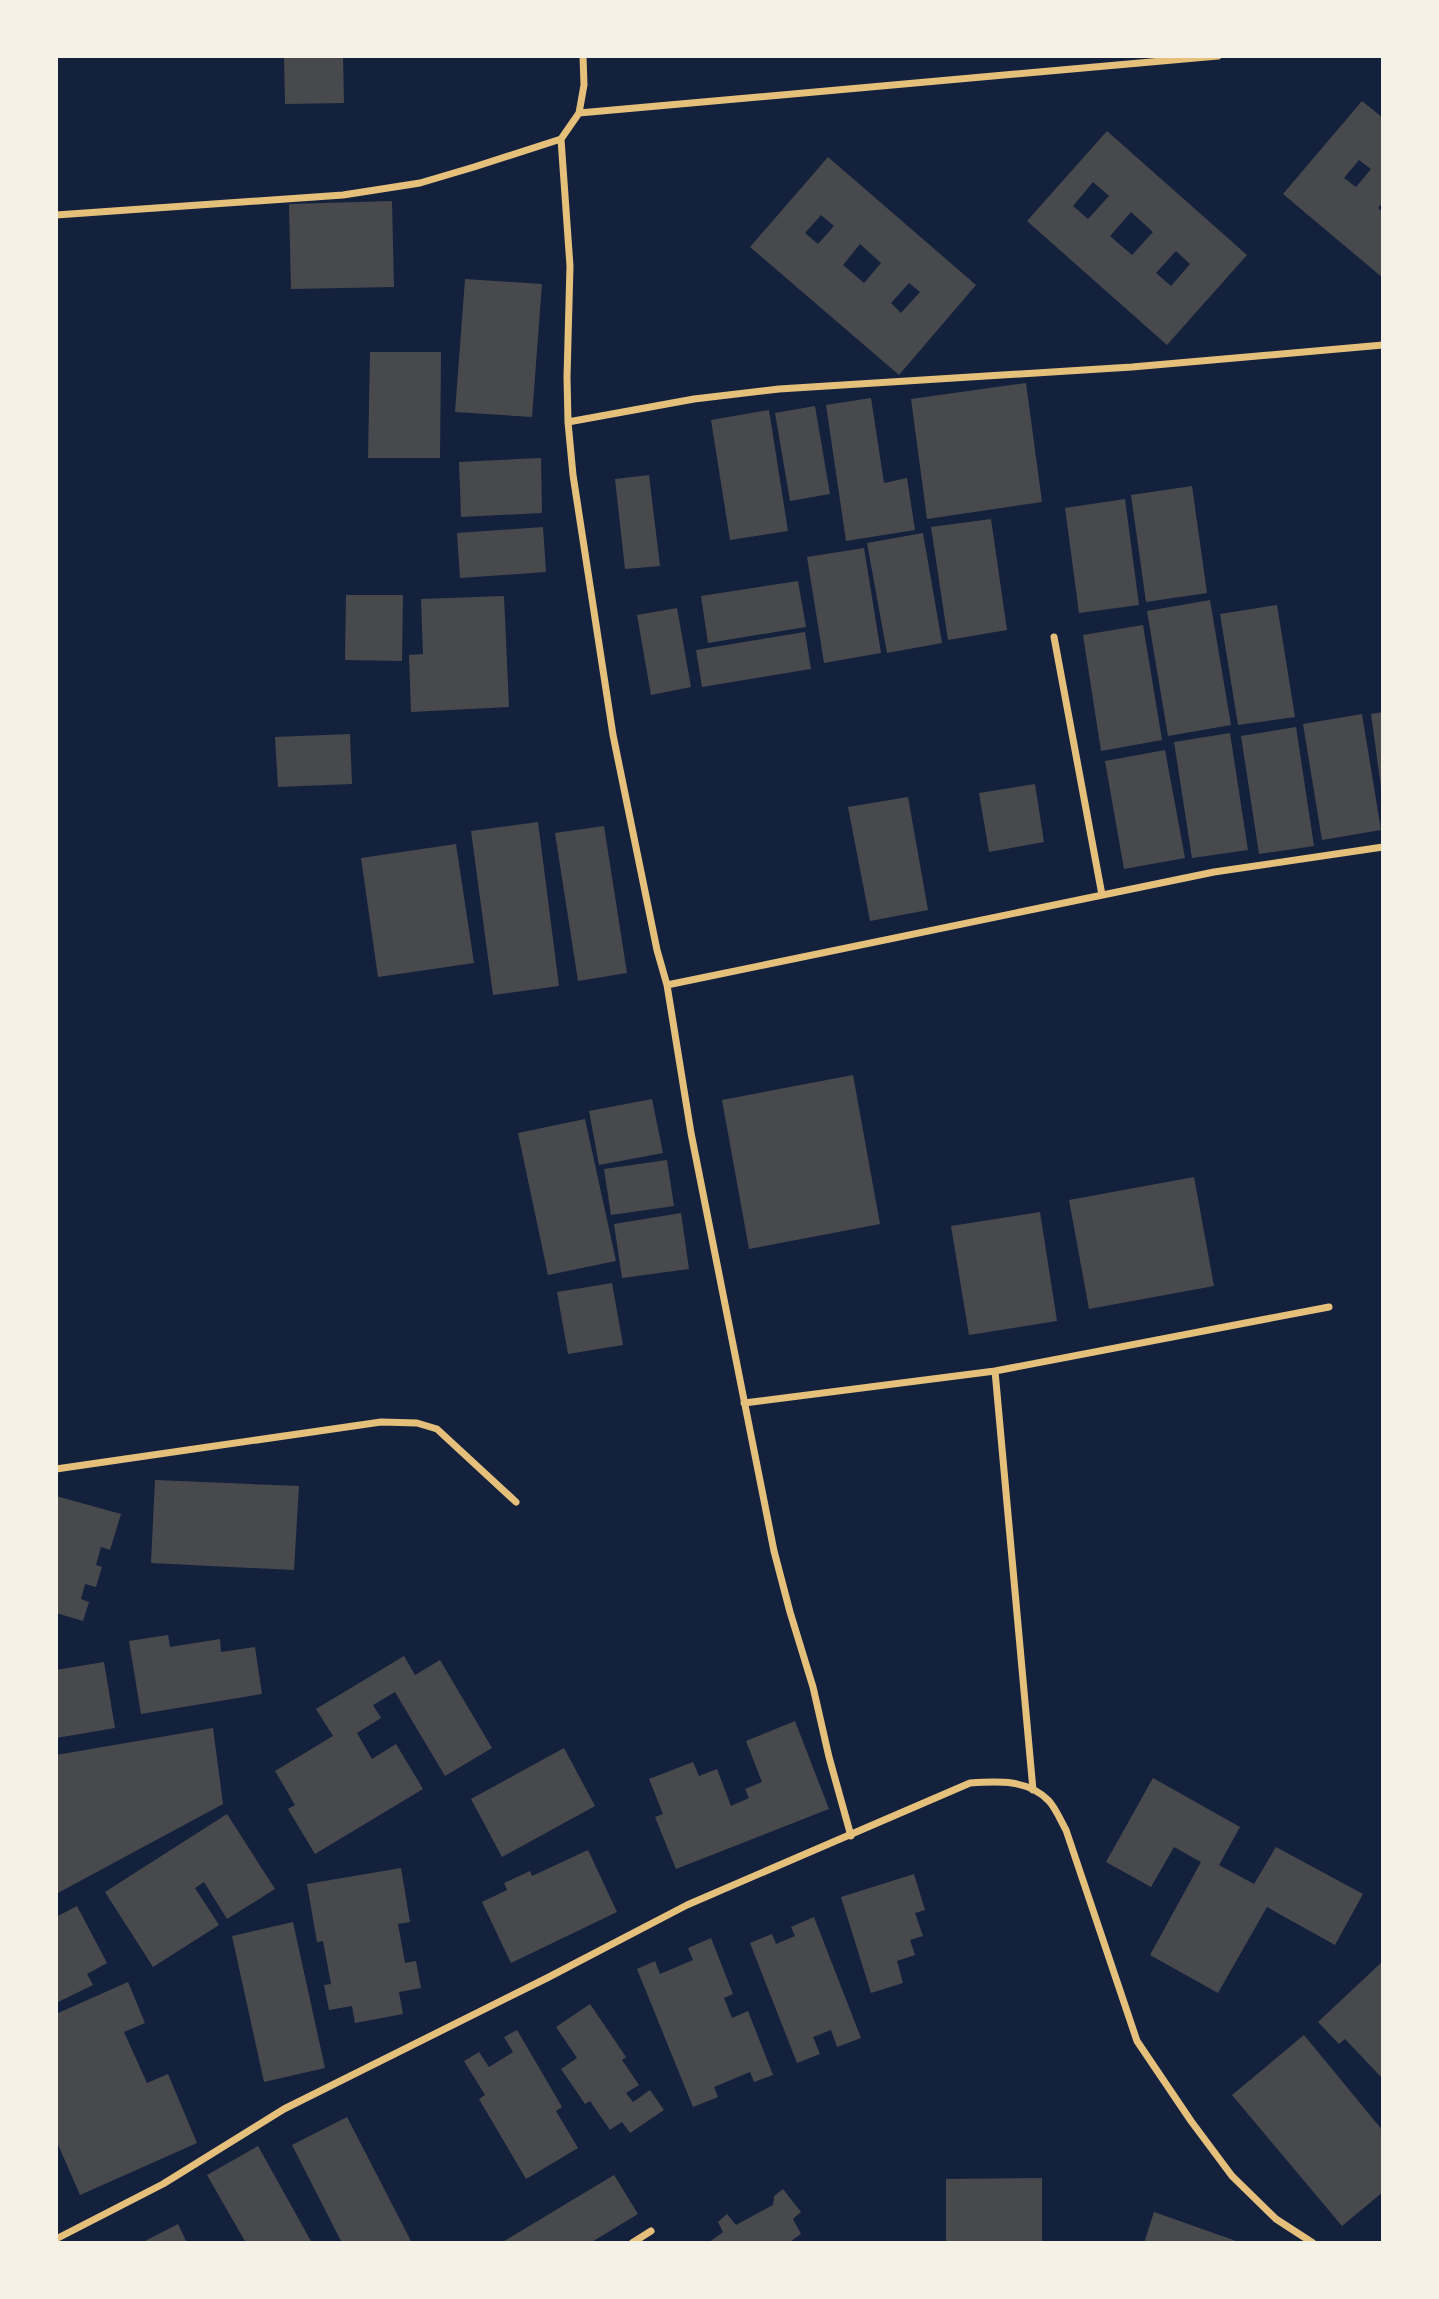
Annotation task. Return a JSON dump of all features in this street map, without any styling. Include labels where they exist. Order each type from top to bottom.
[{"type":"street","points":[[56,215],[343,195],[420,183],[561,139],[579,113],[584,85],[583,56]]},
{"type":"street","points":[[579,113],[1218,56]]},
{"type":"street","points":[[561,139],[570,266],[567,326],[568,422],[575,487],[613,734],[639,866],[667,985],[691,1133],[777,1563],[813,1687],[851,1836]]},
{"type":"street","points":[[568,422],[694,399],[779,389],[1132,367],[1383,345]]},
{"type":"street","points":[[1054,637],[1102,895]]},
{"type":"street","points":[[667,985],[1214,872],[1383,847]]},
{"type":"street","points":[[744,1403],[996,1371],[1329,1307]]},
{"type":"street","points":[[996,1371],[1033,1790]]},
{"type":"street","points":[[56,1469],[381,1422],[416,1423],[437,1429],[516,1502]]},
{"type":"street","points":[[56,2239],[163,2184],[284,2109],[687,1905],[970,1783],[1006,1780],[1033,1790],[1049,1801],[1066,1830],[1137,2041],[1232,2176],[1276,2218],[1313,2243]]},
{"type":"street","points":[[632,2243],[651,2231]]},
{"type":"building","points":[[284,56],[343,56],[344,103],[285,104]]},
{"type":"building","points":[[1362,101],[1383,118],[1383,202],[1378,208],[1383,212],[1383,278],[1283,194]],"holes":[[[1359,160],[1371,169],[1356,187],[1344,178]]]},
{"type":"building","points":[[1107,131],[1247,255],[1167,345],[1027,221]],"holes":[[[1093,182],[1109,196],[1088,219],[1073,206]],[[1131,212],[1153,232],[1132,255],[1110,236]],[[1176,251],[1190,264],[1171,286],[1156,273]]]},
{"type":"building","points":[[828,157],[976,285],[899,375],[750,247]],"holes":[[[821,215],[834,226],[818,244],[805,233]],[[860,244],[881,263],[864,283],[843,265]],[[909,283],[920,292],[901,313],[891,303]]]},
{"type":"building","points":[[392,201],[394,287],[291,289],[289,204]]},
{"type":"building","points":[[465,279],[542,284],[532,417],[455,412]]},
{"type":"building","points":[[370,352],[441,352],[440,458],[368,458]]},
{"type":"building","points":[[1026,383],[1042,502],[927,519],[911,399]]},
{"type":"building","points":[[871,398],[884,483],[907,478],[915,530],[846,541],[826,405]]},
{"type":"building","points":[[815,406],[830,494],[790,501],[775,413]]},
{"type":"building","points":[[769,410],[788,531],[730,540],[711,420]]},
{"type":"building","points":[[541,458],[542,513],[461,517],[459,462]]},
{"type":"building","points":[[649,475],[660,566],[625,569],[615,479]]},
{"type":"building","points":[[1192,486],[1207,593],[1146,602],[1131,495]]},
{"type":"building","points":[[1125,499],[1139,605],[1079,613],[1065,508]]},
{"type":"building","points":[[991,519],[1007,630],[948,640],[931,527]]},
{"type":"building","points":[[543,527],[546,572],[460,578],[457,533]]},
{"type":"building","points":[[923,533],[942,643],[887,653],[867,543]]},
{"type":"building","points":[[864,548],[881,653],[824,663],[807,557]]},
{"type":"building","points":[[798,581],[806,627],[708,643],[701,596]]},
{"type":"building","points":[[346,595],[403,595],[402,661],[345,660]]},
{"type":"building","points":[[504,596],[509,707],[411,712],[409,655],[423,654],[421,599]]},
{"type":"building","points":[[1210,600],[1231,725],[1168,736],[1147,611]]},
{"type":"building","points":[[1277,605],[1295,717],[1238,725],[1220,614]]},
{"type":"building","points":[[677,608],[691,687],[651,695],[637,615]]},
{"type":"building","points":[[1143,625],[1162,740],[1101,751],[1083,635]]},
{"type":"building","points":[[805,632],[811,669],[702,687],[696,650]]},
{"type":"building","points":[[1383,712],[1383,787],[1381,787],[1371,714]]},
{"type":"building","points":[[1362,714],[1381,830],[1322,840],[1303,724]]},
{"type":"building","points":[[1296,727],[1314,846],[1259,854],[1241,736]]},
{"type":"building","points":[[1230,733],[1248,850],[1192,858],[1174,742]]},
{"type":"building","points":[[350,734],[352,784],[278,787],[275,737]]},
{"type":"building","points":[[1165,750],[1185,858],[1124,869],[1105,761]]},
{"type":"building","points":[[1035,784],[1044,842],[989,852],[979,793]]},
{"type":"building","points":[[908,797],[928,910],[870,921],[848,807]]},
{"type":"building","points":[[538,822],[559,986],[493,995],[471,831]]},
{"type":"building","points":[[604,826],[627,973],[578,981],[555,833]]},
{"type":"building","points":[[456,844],[474,963],[378,977],[361,858]]},
{"type":"building","points":[[853,1075],[880,1224],[749,1249],[722,1100]]},
{"type":"building","points":[[652,1099],[663,1153],[599,1165],[589,1111]]},
{"type":"building","points":[[585,1119],[616,1261],[548,1275],[518,1133]]},
{"type":"building","points":[[667,1160],[674,1206],[611,1215],[604,1169]]},
{"type":"building","points":[[1194,1177],[1214,1286],[1089,1309],[1069,1200]]},
{"type":"building","points":[[1040,1212],[1057,1321],[969,1335],[951,1226]]},
{"type":"building","points":[[681,1213],[689,1269],[622,1278],[614,1224]]},
{"type":"building","points":[[612,1283],[623,1345],[568,1354],[557,1292]]},
{"type":"building","points":[[155,1480],[299,1486],[294,1570],[151,1563]]},
{"type":"building","points":[[56,1496],[121,1514],[110,1550],[101,1547],[96,1565],[102,1567],[96,1587],[85,1584],[81,1599],[89,1602],[83,1621],[56,1613]]},
{"type":"building","points":[[168,1635],[170,1647],[220,1639],[221,1652],[255,1647],[262,1694],[141,1714],[129,1641]]},
{"type":"building","points":[[404,1656],[415,1675],[440,1660],[492,1748],[445,1776],[395,1692],[373,1705],[381,1718],[357,1733],[372,1759],[396,1744],[423,1789],[315,1854],[288,1809],[295,1805],[275,1771],[333,1736],[316,1709]]},
{"type":"building","points":[[104,1662],[115,1728],[56,1738],[56,1670]]},
{"type":"building","points":[[795,1721],[829,1809],[676,1869],[655,1817],[663,1814],[649,1779],[693,1762],[699,1776],[717,1769],[731,1806],[749,1798],[745,1789],[762,1782],[746,1741]]},
{"type":"building","points":[[213,1728],[223,1804],[56,1894],[56,1755]]},
{"type":"building","points":[[564,1748],[595,1806],[502,1857],[471,1799]]},
{"type":"building","points":[[1153,1778],[1240,1827],[1219,1865],[1254,1884],[1276,1847],[1363,1894],[1335,1945],[1267,1907],[1218,1993],[1150,1955],[1201,1862],[1174,1847],[1151,1887],[1106,1862]]},
{"type":"building","points":[[227,1814],[275,1889],[227,1919],[204,1882],[195,1888],[219,1925],[153,1967],[105,1892]]},
{"type":"building","points":[[588,1850],[617,1912],[511,1963],[482,1902],[507,1890],[504,1883],[530,1871],[532,1876]]},
{"type":"building","points":[[401,1868],[410,1922],[398,1924],[405,1963],[416,1961],[421,1988],[399,1992],[403,2014],[355,2023],[352,2006],[329,2010],[324,1985],[331,1984],[323,1941],[317,1942],[307,1884]]},
{"type":"building","points":[[914,1874],[925,1910],[915,1913],[923,1936],[910,1940],[915,1955],[897,1961],[903,1983],[871,1993],[841,1897]]},
{"type":"building","points":[[77,1906],[107,1963],[87,1974],[93,1985],[56,2003],[56,1917]]},
{"type":"building","points":[[814,1917],[861,2038],[837,2047],[831,2030],[813,2037],[820,2054],[797,2063],[750,1943],[772,1934],[776,1944],[795,1936],[791,1927]]},
{"type":"building","points":[[293,1922],[325,2068],[264,2082],[232,1936]]},
{"type":"building","points":[[711,1938],[733,1994],[724,1998],[732,2018],[748,2011],[773,2075],[754,2082],[750,2072],[714,2087],[718,2097],[693,2107],[637,1969],[655,1961],[660,1974],[693,1960],[688,1948]]},
{"type":"building","points":[[1383,1961],[1383,2079],[1345,2039],[1339,2044],[1318,2022]]},
{"type":"building","points":[[128,1982],[145,2023],[124,2032],[147,2083],[168,2074],[197,2143],[80,2195],[56,2140],[56,2014]]},
{"type":"building","points":[[590,2004],[626,2057],[622,2060],[639,2085],[626,2093],[633,2102],[650,2090],[664,2110],[630,2133],[622,2122],[610,2130],[590,2101],[585,2104],[561,2069],[577,2058],[556,2027]]},
{"type":"building","points":[[517,2030],[562,2107],[556,2111],[578,2148],[526,2179],[479,2099],[485,2095],[464,2061],[479,2052],[489,2067],[513,2052],[504,2037]]},
{"type":"building","points":[[1304,2035],[1383,2131],[1383,2192],[1342,2226],[1232,2095]]},
{"type":"building","points":[[347,2117],[412,2243],[342,2243],[292,2145]]},
{"type":"building","points":[[258,2146],[312,2243],[246,2243],[207,2175]]},
{"type":"building","points":[[614,2175],[638,2214],[590,2243],[501,2243]]},
{"type":"building","points":[[1042,2178],[1042,2243],[946,2243],[946,2179]]},
{"type":"building","points":[[783,2189],[801,2212],[793,2219],[801,2234],[791,2241],[792,2243],[708,2243],[723,2232],[718,2222],[727,2214],[736,2225],[773,2205],[774,2196]]},
{"type":"building","points":[[1154,2212],[1242,2243],[1144,2243]]},
{"type":"building","points":[[178,2224],[187,2243],[141,2243]]}]
